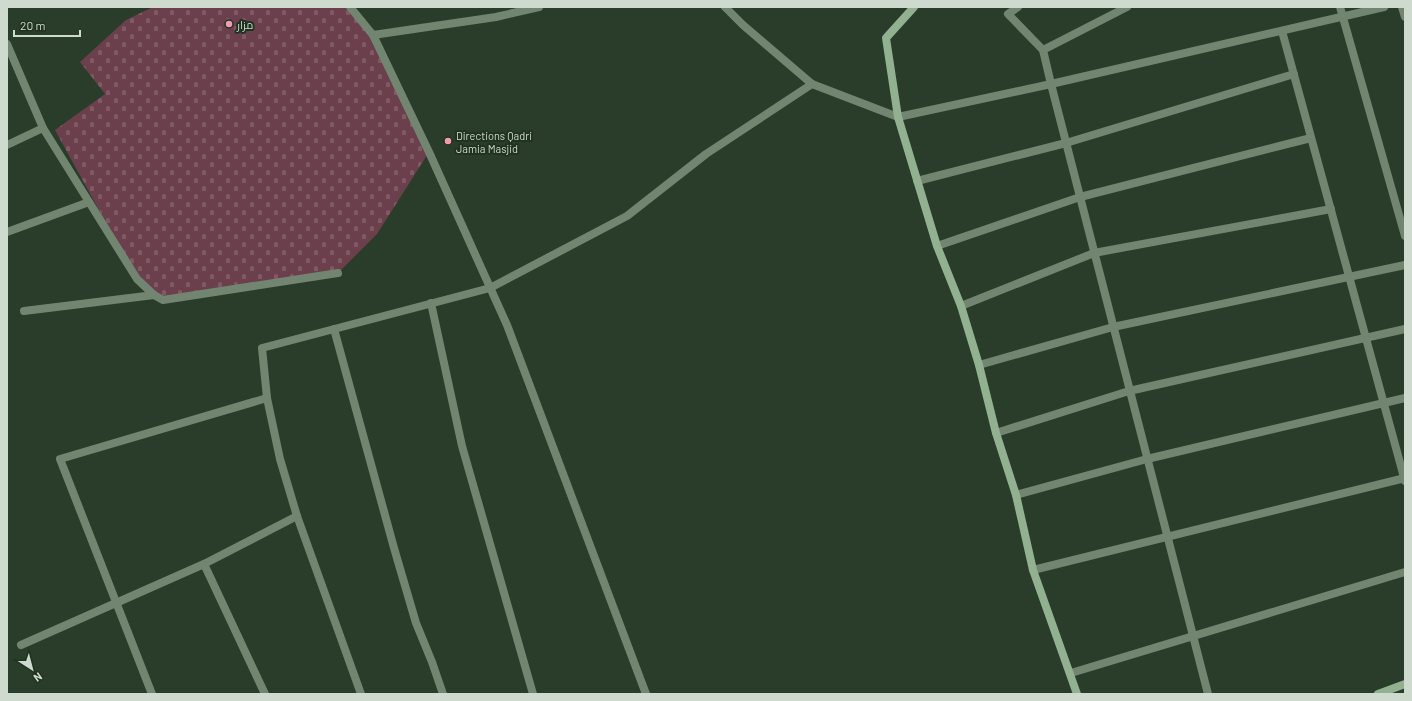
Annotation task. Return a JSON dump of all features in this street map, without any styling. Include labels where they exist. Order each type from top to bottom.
[{"type":"street","points":[[350,7],[373,35],[429,152],[507,325],[646,694]]},
{"type":"street","points":[[373,35],[496,17],[539,7]]},
{"type":"street","points":[[725,7],[743,25],[812,84],[898,117],[1051,84],[1384,7]]},
{"type":"street","points":[[914,7],[886,38],[898,117],[937,246],[961,306],[979,365],[996,432],[1016,495],[1033,570],[1071,673],[1077,694]]},
{"type":"street","points":[[1018,7],[1008,14],[1043,50],[1208,694]]},
{"type":"street","points":[[1043,50],[1127,7]]},
{"type":"street","points":[[1340,7],[1405,236]]},
{"type":"street","points":[[1402,7],[1405,17]]},
{"type":"street","points":[[1033,570],[1405,479],[1282,31]]},
{"type":"street","points":[[7,44],[44,128],[137,278],[154,295],[163,300],[338,272]]},
{"type":"street","points":[[917,181],[1066,143],[1294,74]]},
{"type":"street","points":[[361,694],[297,516],[280,459],[267,398],[262,348],[490,288],[627,216],[706,154],[812,84]]},
{"type":"street","points":[[7,145],[44,128]]},
{"type":"street","points":[[937,246],[1080,197],[1312,138]]},
{"type":"street","points":[[7,232],[90,202]]},
{"type":"street","points":[[961,306],[1094,253],[1331,209]]},
{"type":"street","points":[[979,365],[1113,326],[1405,265]]},
{"type":"street","points":[[24,311],[154,295]]},
{"type":"street","points":[[431,304],[462,446],[533,694]]},
{"type":"street","points":[[334,329],[396,556],[416,623],[443,694]]},
{"type":"street","points":[[996,432],[1130,391],[1405,329]]},
{"type":"street","points":[[152,694],[60,459],[267,398]]},
{"type":"street","points":[[1016,495],[1147,459],[1405,398]]},
{"type":"street","points":[[21,646],[204,564],[297,516]]},
{"type":"street","points":[[204,564],[265,694]]},
{"type":"street","points":[[1071,673],[1405,572]]},
{"type":"street","points":[[1378,694],[1405,684]]},
{"type":"green space","points":[[153,7],[350,7],[373,35],[429,152],[377,234],[338,273],[163,300],[137,279],[55,130],[105,94],[80,62],[126,20]]},
{"type":"place","name":"مزار","points":[[229,24]]},
{"type":"place","name":"Directions Qadri Jamia Masjid","points":[[448,141]]}]
